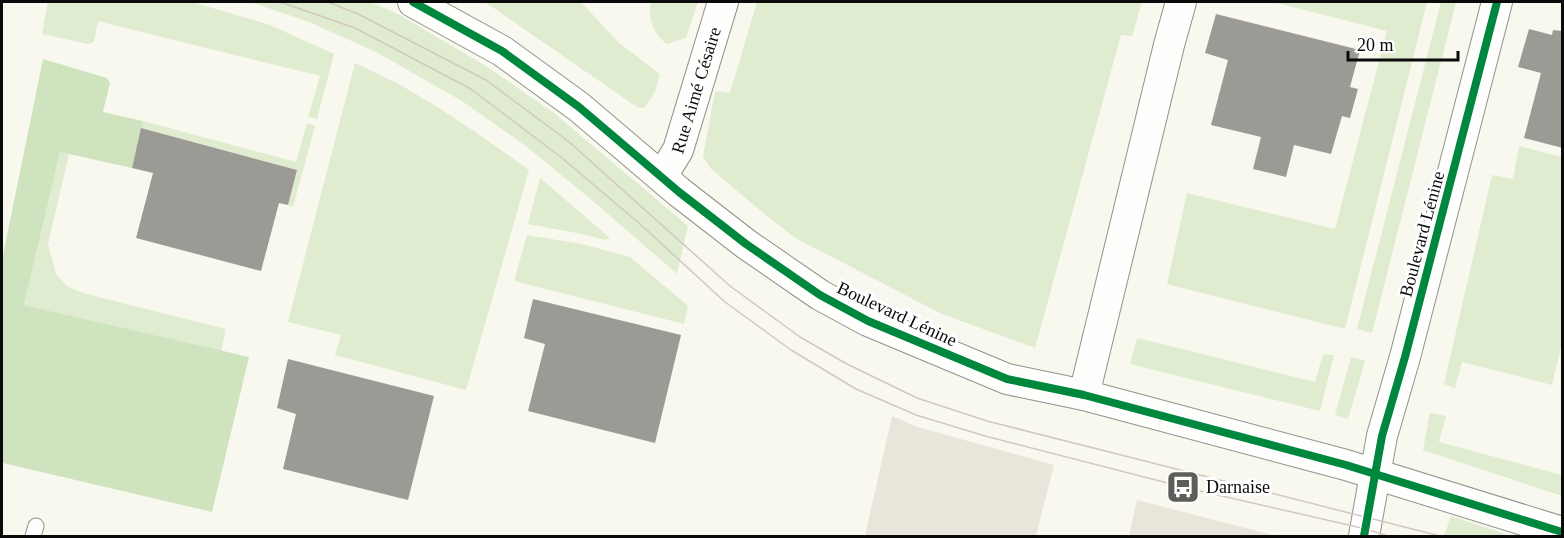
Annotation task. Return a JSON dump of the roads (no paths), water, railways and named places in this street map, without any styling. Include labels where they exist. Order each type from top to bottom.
[{"type":"street","name":"Boulevard Lénine","points":[[413,2],[502,51],[579,107],[679,192],[746,244],[820,295],[868,321],[1007,379],[1084,395],[1376,474],[1563,532]]},
{"type":"street","name":"Rue Aimé Césaire","points":[[662,176],[678,150],[723,2]]},
{"type":"street","points":[[1084,395],[1181,2]]},
{"type":"street","name":"Boulevard Lénine","points":[[1364,537],[1382,436],[1405,357],[1497,2]]},
{"type":"tram line","points":[[280,2],[355,28],[471,89],[562,158],[640,224],[725,302],[791,350],[856,389],[916,415],[985,436],[1183,487],[1388,536]]},
{"type":"tram line","points":[[328,2],[358,14],[486,80],[568,141],[730,286],[800,337],[845,363],[917,398],[987,421],[1440,536]]},
{"type":"place","name":"Darnaise","points":[[1183,487]]}]
